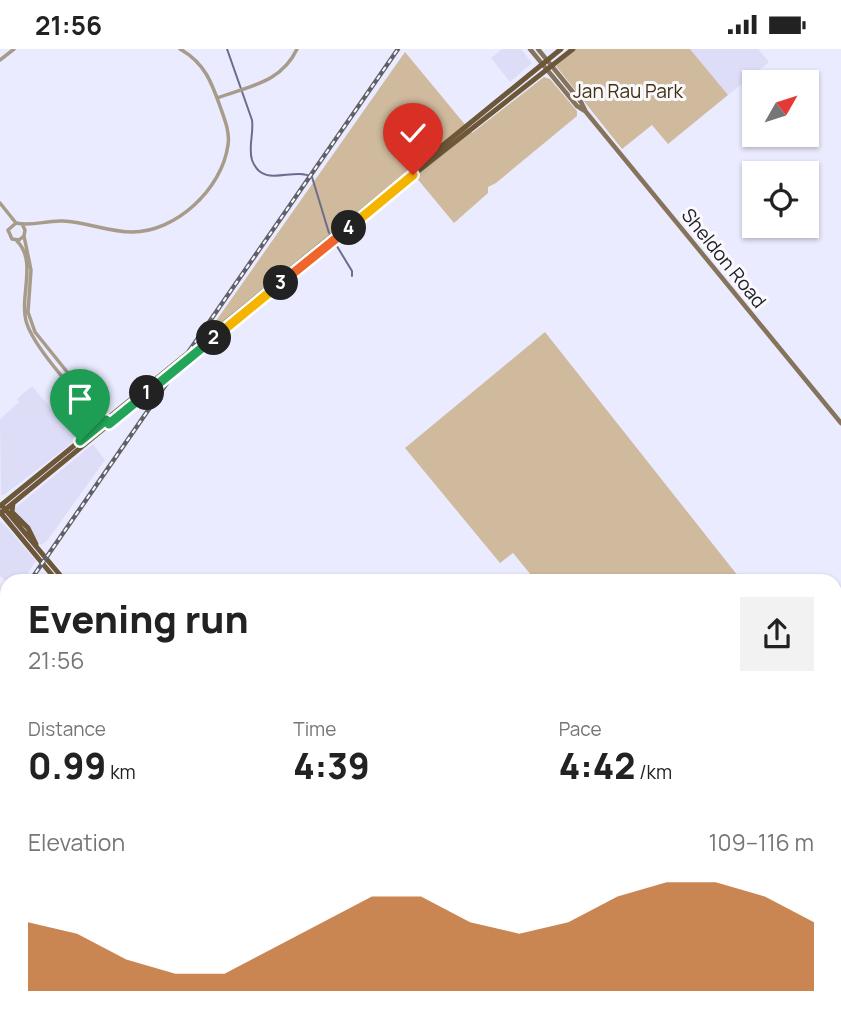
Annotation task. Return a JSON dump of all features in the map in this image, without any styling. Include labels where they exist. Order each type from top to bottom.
[{"type":"main road","name":"Sheldon Road","points":[[530,49],[547,65]]},
{"type":"main road","name":"Sheldon Road","points":[[538,49],[577,106],[586,112],[841,423]]},
{"type":"main road","points":[[1,509],[80,441],[206,344],[475,126],[547,65],[561,49]]},
{"type":"main road","points":[[1,509],[13,503],[69,457],[215,330],[478,117],[572,49]]},
{"type":"main road","points":[[475,126],[478,117]]},
{"type":"main road","points":[[389,195],[395,184]]},
{"type":"main road","points":[[206,344],[215,330]]},
{"type":"main road","points":[[69,457],[80,441]]},
{"type":"main road","points":[[55,468],[60,458]]},
{"type":"main road","points":[[13,503],[12,512],[28,528],[36,547]]},
{"type":"main road","points":[[1,509],[36,547],[56,574]]},
{"type":"main road","points":[[1,509],[52,574]]},
{"type":"street","points":[[0,60],[14,49]]},
{"type":"street","points":[[5,212],[23,226],[61,221],[132,232],[150,229],[186,214],[220,171],[227,150],[228,134],[206,72],[194,58],[180,49]]},
{"type":"street","points":[[217,99],[273,79],[298,49]]},
{"type":"street","points":[[0,203],[5,212],[9,236],[22,246],[27,265],[24,307],[29,331],[105,423]]},
{"type":"street","points":[[9,227],[16,223]]},
{"type":"street","points":[[17,241],[37,225]]},
{"type":"street","points":[[23,226],[31,263],[28,312],[34,332],[105,423]]},
{"type":"shaded area","points":[[502,49],[521,49],[532,63],[510,82],[491,58]]},
{"type":"shaded area","points":[[690,49],[758,49],[769,62],[759,70],[742,70],[742,84],[728,95]]},
{"type":"shaded area","points":[[32,386],[77,439],[1,495],[0,419]]},
{"type":"shaded area","points":[[93,444],[105,460],[47,541],[41,545],[14,509]]},
{"type":"shaded area","points":[[0,522],[36,561],[27,574],[0,574]]},
{"type":"green space","name":"Jan Rau Park","points":[[576,49],[690,49],[728,95],[668,144],[652,125],[622,149],[556,66]]},
{"type":"green space","points":[[405,52],[472,133],[544,77],[550,79],[577,111],[577,116],[488,187],[488,193],[454,223],[415,176],[187,362]]},
{"type":"green space","points":[[545,332],[736,574],[530,574],[513,553],[500,563],[405,448]]},
{"type":"waterway","points":[[227,49],[252,120],[252,160],[263,174],[304,174],[312,177],[329,233]]},
{"type":"waterway","points":[[335,243],[352,271],[352,276]]},
{"type":"railway","points":[[35,574],[398,49]]},
{"type":"route","points":[[80,441],[106,420],[109,424],[413,175]]}]
